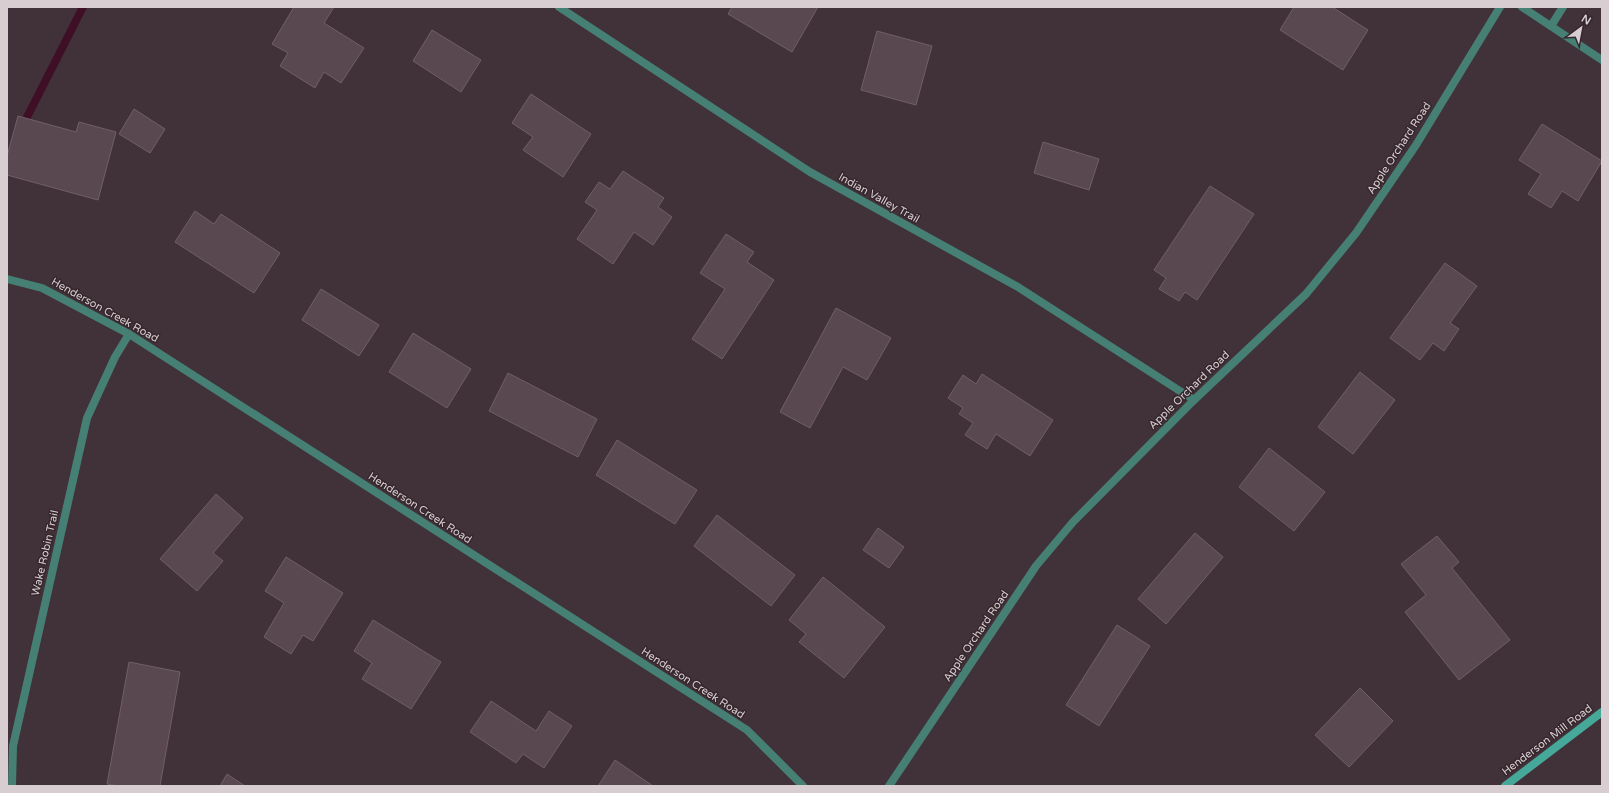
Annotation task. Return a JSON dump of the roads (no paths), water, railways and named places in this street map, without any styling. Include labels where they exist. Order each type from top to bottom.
[{"type":"street","name":"Indian Valley Trail","points":[[559,7],[810,172],[1018,287],[1194,400]]},
{"type":"street","name":"Apple Orchard Road","points":[[889,786],[1036,566],[1073,522],[1194,400],[1306,294],[1356,233],[1416,145],[1500,7]]},
{"type":"street","points":[[1522,7],[1602,60]]},
{"type":"street","points":[[1551,26],[1563,7]]},
{"type":"street","name":"Henderson Creek Road","points":[[7,278],[42,288],[129,334],[747,730],[803,786]]},
{"type":"street","name":"Wake Robin Trail","points":[[12,786],[13,746],[86,418],[114,357],[129,334]]},
{"type":"street","name":"Henderson Mill Road","points":[[1505,786],[1602,712]]},
{"type":"waterway","points":[[22,127],[83,7]]}]
